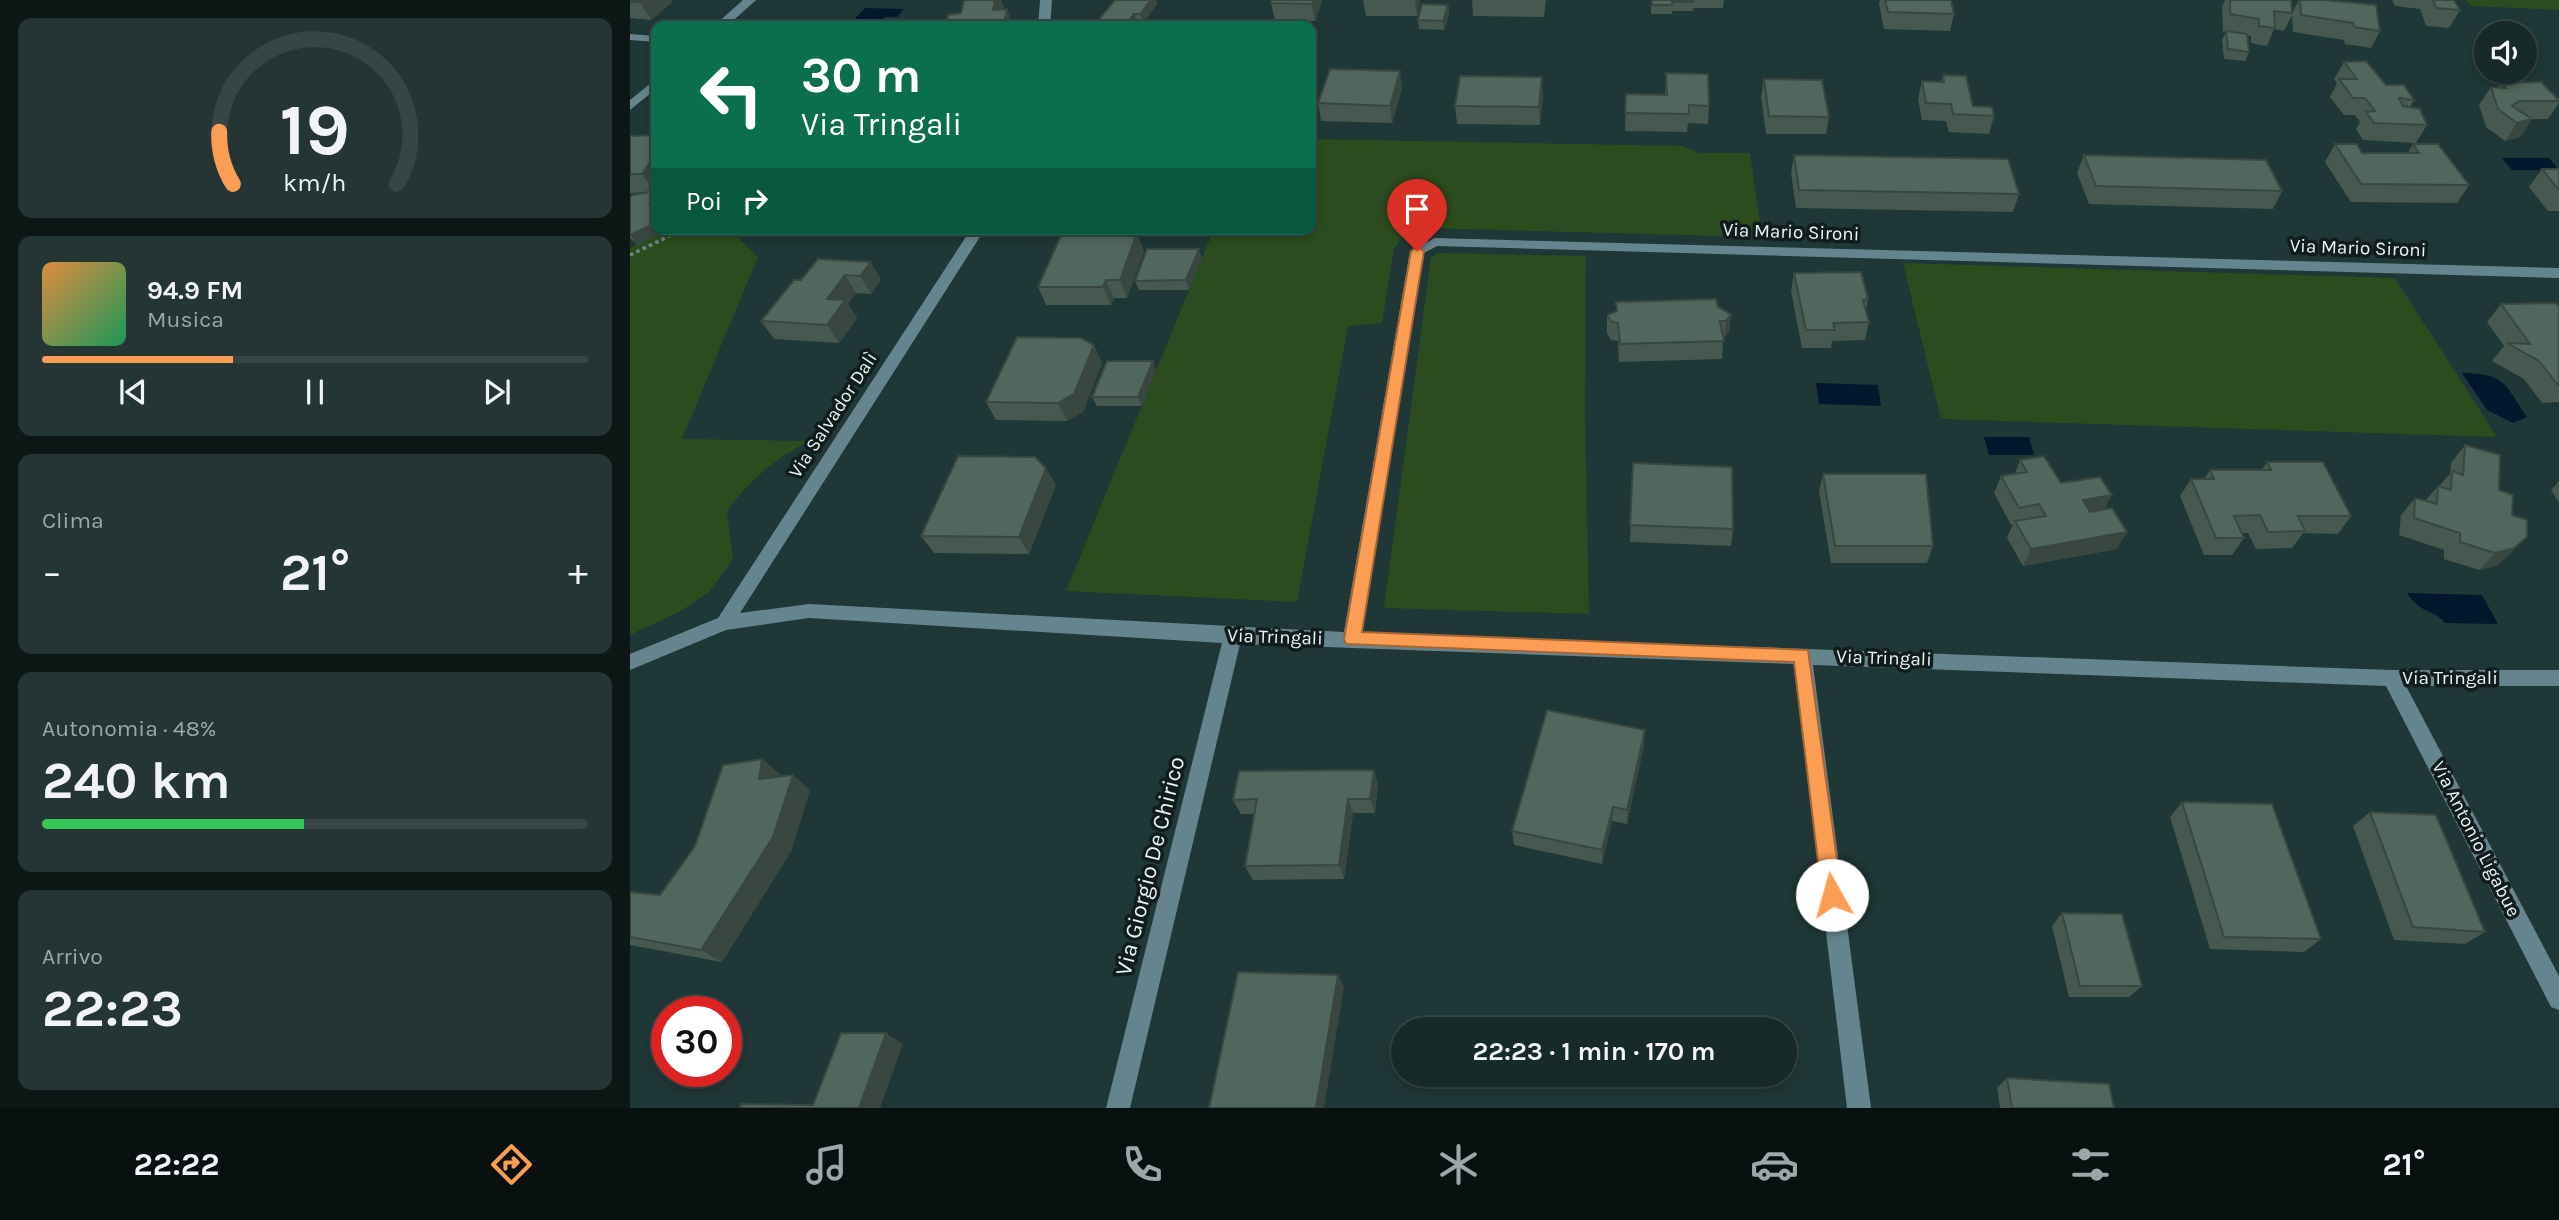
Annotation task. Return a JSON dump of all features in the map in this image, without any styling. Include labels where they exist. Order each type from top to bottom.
[{"type":"street","points":[[726,21],[750,0]]},
{"type":"street","points":[[1044,21],[1046,0]]},
{"type":"street","points":[[630,37],[651,39]]},
{"type":"street","points":[[630,106],[651,87]]},
{"type":"street","name":"Via Salvador Dalì","points":[[724,623],[974,235]]},
{"type":"street","name":"Via Mario Sironi","points":[[1352,639],[1417,251],[1435,242],[2559,273]]},
{"type":"street","name":"Via Tringali","points":[[630,662],[724,623],[809,611],[1233,636],[2392,678],[2559,678]]},
{"type":"street","name":"Via Giorgio De Chirico","points":[[1118,1108],[1233,636]]},
{"type":"street","points":[[1802,655],[1859,1108]]},
{"type":"street","name":"Via Antonio Ligabue","points":[[2392,678],[2559,999]]},
{"type":"path","points":[[630,255],[672,235]]},
{"type":"green space","points":[[2466,0],[2559,0],[2559,10],[2472,6]]},
{"type":"green space","points":[[1316,139],[1683,146],[1700,153],[1750,153],[1762,237],[1424,228],[1403,236],[1394,249],[1382,323],[1348,326],[1297,602],[1066,591],[1212,235],[1316,235]]},
{"type":"green space","points":[[658,235],[735,235],[758,257],[682,439],[810,441],[764,471],[727,511],[733,559],[709,592],[681,611],[630,635],[630,248]]},
{"type":"green space","points":[[1439,253],[1586,256],[1585,412],[1589,614],[1384,608],[1431,257]]},
{"type":"green space","points":[[1903,263],[2395,278],[2497,437],[1941,419]]},
{"type":"water","points":[[865,8],[904,9],[897,17],[885,17],[881,21],[853,21]]},
{"type":"water","points":[[2502,158],[2549,158],[2559,170],[2512,170]]},
{"type":"water","points":[[2462,373],[2496,378],[2508,388],[2527,417],[2513,423],[2487,410]]},
{"type":"water","points":[[1816,383],[1878,385],[1881,406],[1819,404]]},
{"type":"water","points":[[1984,437],[2029,437],[2034,455],[1989,455]]},
{"type":"water","points":[[2407,593],[2482,595],[2498,624],[2445,623],[2417,605]]},
{"type":"building","points":[[964,0],[995,0],[993,10],[1007,9],[1005,21],[946,21],[948,15],[961,13]]},
{"type":"building","points":[[1115,0],[1151,0],[1140,14],[1134,14],[1129,21],[1098,21]]},
{"type":"building","points":[[1272,0],[1313,0],[1312,4],[1271,3]]},
{"type":"building","points":[[1652,0],[1693,0],[1693,2],[1652,5]]},
{"type":"building","points":[[1885,0],[1951,0],[1954,14],[1888,12]]},
{"type":"building","points":[[2230,0],[2291,0],[2292,13],[2274,11],[2275,28],[2259,26],[2259,19],[2230,14]]},
{"type":"building","points":[[2300,0],[2376,5],[2380,31],[2354,27],[2353,23],[2301,15]]},
{"type":"building","points":[[2433,0],[2454,0],[2460,10],[2436,8]]},
{"type":"building","points":[[1422,4],[1448,5],[1443,21],[1418,20]]},
{"type":"building","points":[[2226,31],[2247,34],[2249,52],[2228,49]]},
{"type":"building","points":[[2366,61],[2386,85],[2404,85],[2414,100],[2399,98],[2403,106],[2420,109],[2427,125],[2374,123],[2366,112],[2375,111],[2365,98],[2353,98],[2339,79],[2357,79],[2344,62]]},
{"type":"building","points":[[1330,69],[1400,71],[1390,106],[1318,103]]},
{"type":"building","points":[[1666,73],[1708,74],[1709,106],[1689,105],[1689,114],[1625,113],[1626,94],[1667,95]]},
{"type":"building","points":[[1943,75],[1966,76],[1973,106],[1992,107],[1994,116],[1953,114],[1951,104],[1926,103],[1922,81],[1944,82]]},
{"type":"building","points":[[1460,76],[1542,77],[1539,107],[1455,106]]},
{"type":"building","points":[[1764,79],[1822,80],[1829,117],[1769,116]]},
{"type":"building","points":[[2541,82],[2559,101],[2519,101],[2512,106],[2532,119],[2517,123],[2498,109],[2491,87],[2506,88],[2502,84]]},
{"type":"building","points":[[651,135],[651,162],[642,174],[630,174],[630,136]]},
{"type":"building","points":[[2335,144],[2357,144],[2362,153],[2419,153],[2413,144],[2438,144],[2469,185],[2361,184]]},
{"type":"building","points":[[1794,155],[2008,159],[2019,194],[1799,190]]},
{"type":"building","points":[[2084,155],[2266,160],[2282,191],[2096,186]]},
{"type":"building","points":[[2542,169],[2559,169],[2559,190]]},
{"type":"building","points":[[651,190],[651,225],[630,235],[630,198],[632,195]]},
{"type":"building","points":[[1061,235],[1136,235],[1120,280],[1106,280],[1103,287],[1038,287]]},
{"type":"building","points":[[1147,249],[1199,249],[1186,280],[1135,281]]},
{"type":"building","points":[[818,259],[871,262],[860,276],[845,275],[827,299],[845,300],[827,325],[761,321],[794,280],[801,280]]},
{"type":"building","points":[[1861,272],[1868,299],[1863,300],[1869,322],[1833,323],[1835,330],[1806,330],[1794,273]]},
{"type":"building","points":[[1716,299],[1718,307],[1731,314],[1726,321],[1720,321],[1724,341],[1620,344],[1618,323],[1612,322],[1607,315],[1617,311],[1616,302]]},
{"type":"building","points":[[2556,303],[2559,307],[2559,385],[2539,361],[2507,343],[2530,344],[2501,304]]},
{"type":"building","points":[[1017,337],[1081,338],[1094,345],[1074,394],[1058,403],[986,402]]},
{"type":"building","points":[[1107,361],[1153,361],[1138,397],[1092,397]]},
{"type":"building","points":[[2465,445],[2500,455],[2499,490],[2513,495],[2512,515],[2527,520],[2527,537],[2514,548],[2495,553],[2485,550],[2460,542],[2460,533],[2414,518],[2415,498],[2437,504],[2438,486],[2451,490],[2452,471],[2463,475]]},
{"type":"building","points":[[958,456],[1035,457],[1046,468],[1019,537],[921,536]]},
{"type":"building","points":[[2044,456],[2061,483],[2100,477],[2112,495],[2083,500],[2090,512],[2112,508],[2127,532],[2031,549],[2015,521],[2046,516],[2039,504],[2019,508],[2001,476],[2027,472],[2020,460]]},
{"type":"building","points":[[2267,462],[2323,462],[2351,516],[2298,516],[2305,531],[2268,532],[2260,515],[2234,516],[2244,538],[2216,538],[2191,479],[2214,479],[2210,470],[2271,470]]},
{"type":"building","points":[[1633,463],[1732,467],[1733,529],[1630,525]]},
{"type":"building","points":[[1823,474],[1926,474],[1933,546],[1835,546]]},
{"type":"building","points":[[1547,710],[1645,730],[1627,810],[1613,807],[1602,850],[1512,831]]},
{"type":"building","points":[[762,759],[759,779],[793,775],[773,837],[701,950],[630,937],[630,892],[660,895],[695,846],[723,765]]},
{"type":"building","points":[[1374,770],[1370,799],[1348,799],[1339,865],[1245,866],[1257,799],[1233,800],[1239,771]]},
{"type":"building","points":[[2182,802],[2272,804],[2321,939],[2224,937]]},
{"type":"building","points":[[2370,812],[2436,815],[2485,932],[2413,927]]},
{"type":"building","points":[[2062,913],[2122,914],[2142,986],[2080,986]]},
{"type":"building","points":[[1238,972],[1338,975],[1316,1108],[1209,1108]]},
{"type":"building","points":[[841,1033],[886,1033],[859,1108],[740,1108],[741,1104],[813,1105]]},
{"type":"building","points":[[2007,1078],[2109,1084],[2114,1108],[2012,1108]]},
{"type":"route","points":[[1417,251],[1352,639],[1802,655],[1832,895]]}]
